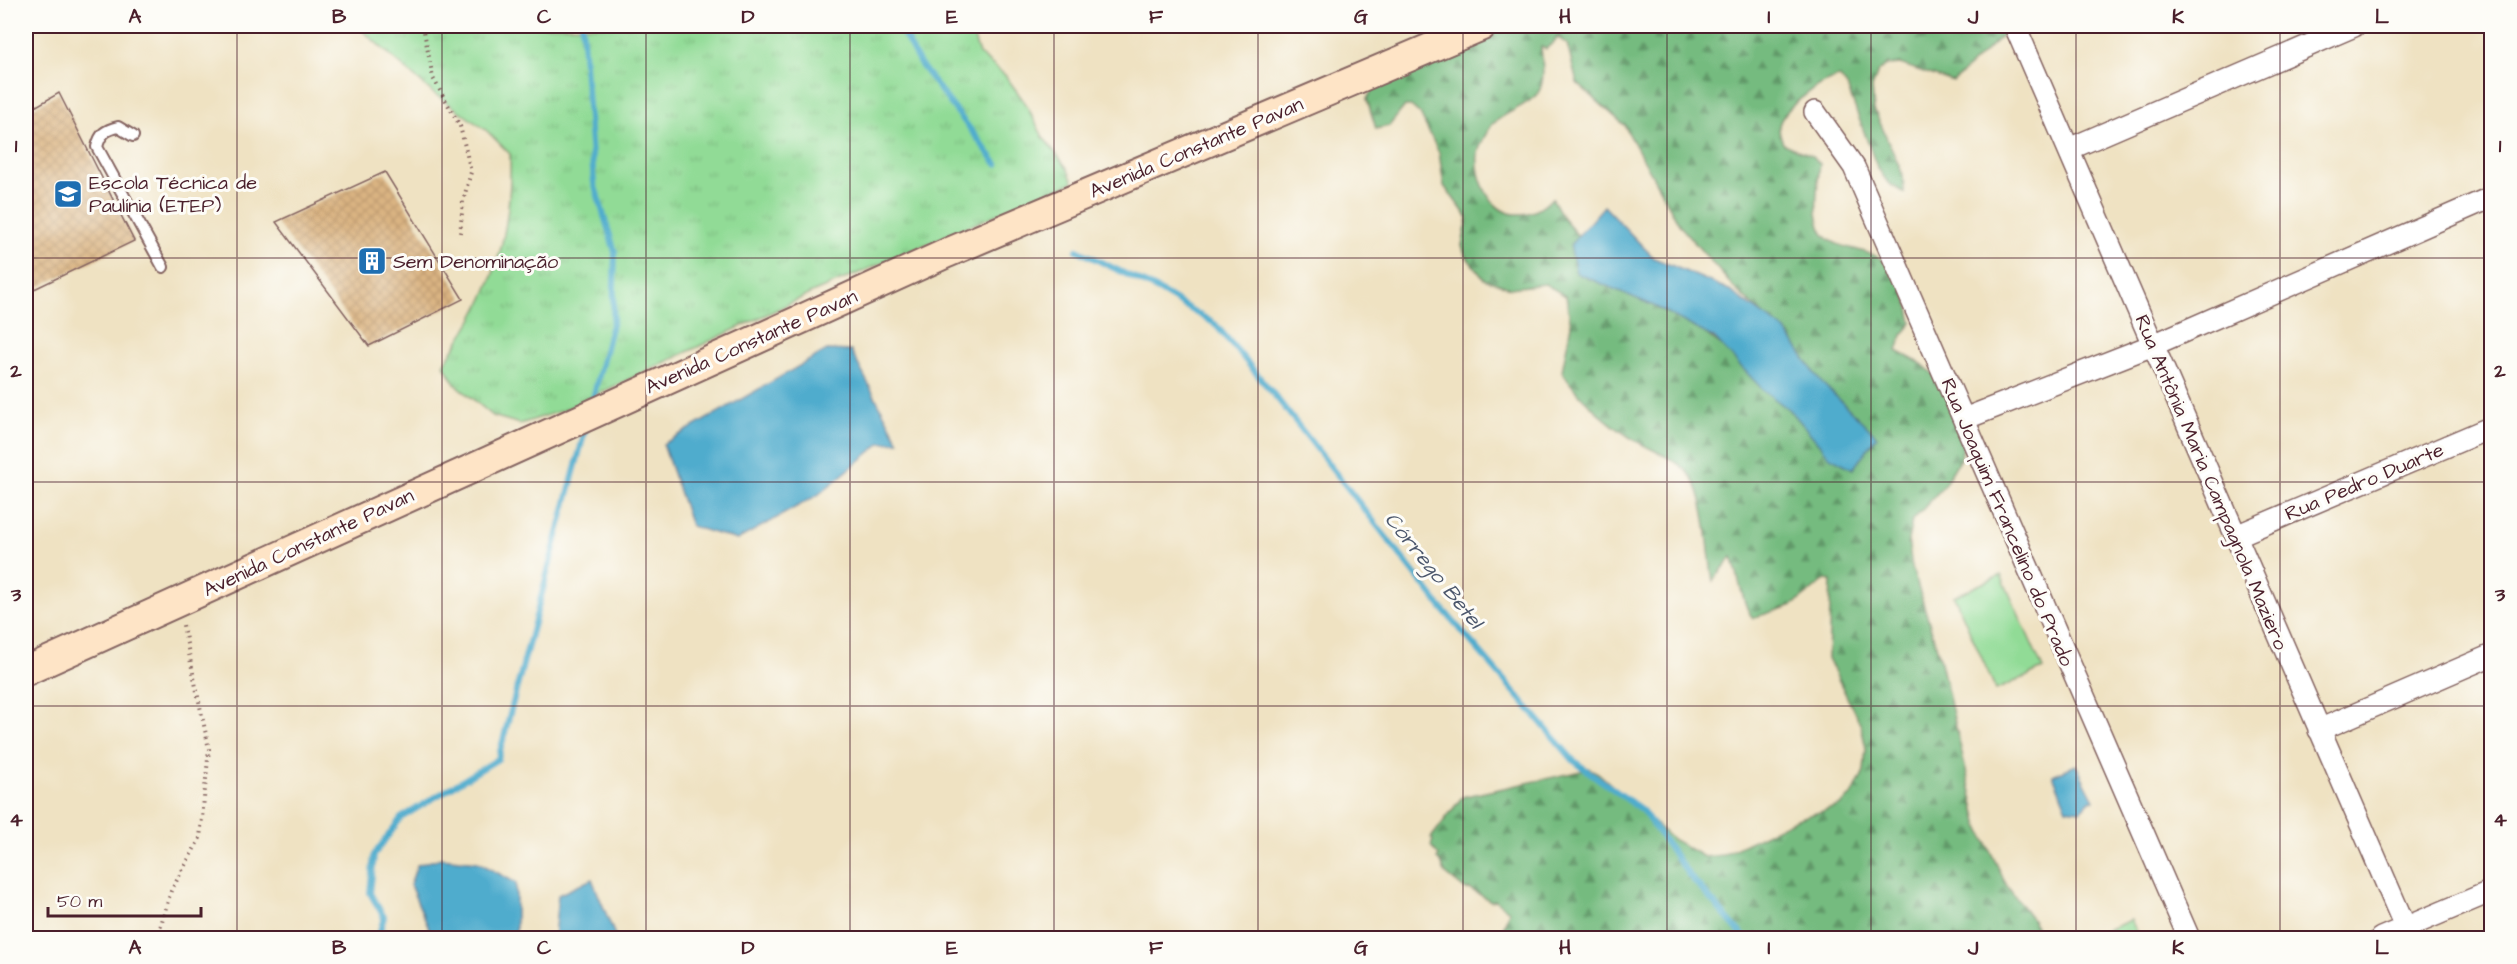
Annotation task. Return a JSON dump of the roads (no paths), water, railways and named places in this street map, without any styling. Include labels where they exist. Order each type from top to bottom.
[{"type":"street","name":"Avenida Constante Pavan","points":[[26,671],[946,253],[1482,26]]},
{"type":"street","name":"Rua Antônia Maria Campagnola Maziero","points":[[2015,26],[2407,933]]},
{"type":"street","points":[[2069,149],[2354,26]]},
{"type":"street","name":"Rua Joaquim Francelino do Prado","points":[[1815,112],[1854,167],[2189,939]]},
{"type":"street","points":[[1964,419],[2153,345],[2492,196]]},
{"type":"street","name":"Rua Pedro Duarte","points":[[2236,536],[2492,427]]},
{"type":"street","points":[[2319,730],[2492,655]]},
{"type":"street","points":[[2381,939],[2407,933],[2492,891]]},
{"type":"lane","points":[[134,136],[118,127],[107,130],[99,137],[97,147],[163,267]]},
{"type":"water","points":[[1604,206],[1654,258],[1727,289],[1786,331],[1820,381],[1877,436],[1853,469],[1830,457],[1792,412],[1763,390],[1714,338],[1654,306],[1576,273],[1570,245]]},
{"type":"water","points":[[827,350],[851,351],[899,442],[881,443],[818,495],[737,540],[691,526],[663,444]]},
{"type":"water","points":[[2076,765],[2094,800],[2089,801],[2080,811],[2067,809],[2053,775]]},
{"type":"water","points":[[441,858],[478,862],[516,883],[516,938],[433,938],[410,885],[417,865]]},
{"type":"water","points":[[592,879],[616,938],[554,938],[558,895]]},
{"type":"waterway","points":[[582,26],[594,183],[615,252],[613,320],[591,406]]},
{"type":"waterway","name":"Córrego Betel","points":[[899,26],[920,64],[997,164]]},
{"type":"waterway","name":"Córrego Betel","points":[[1077,250],[1158,290],[1215,324],[1276,397],[1441,607],[1574,761],[1642,810],[1689,875],[1745,938]]},
{"type":"waterway","points":[[378,938],[384,917],[370,893],[374,855],[401,818],[498,759],[586,427]]},
{"type":"place","name":"Escola Técnica de Paulínia (ETEP)","points":[[68,194]]},
{"type":"place","name":"Sem Denominação","points":[[372,261]]}]
